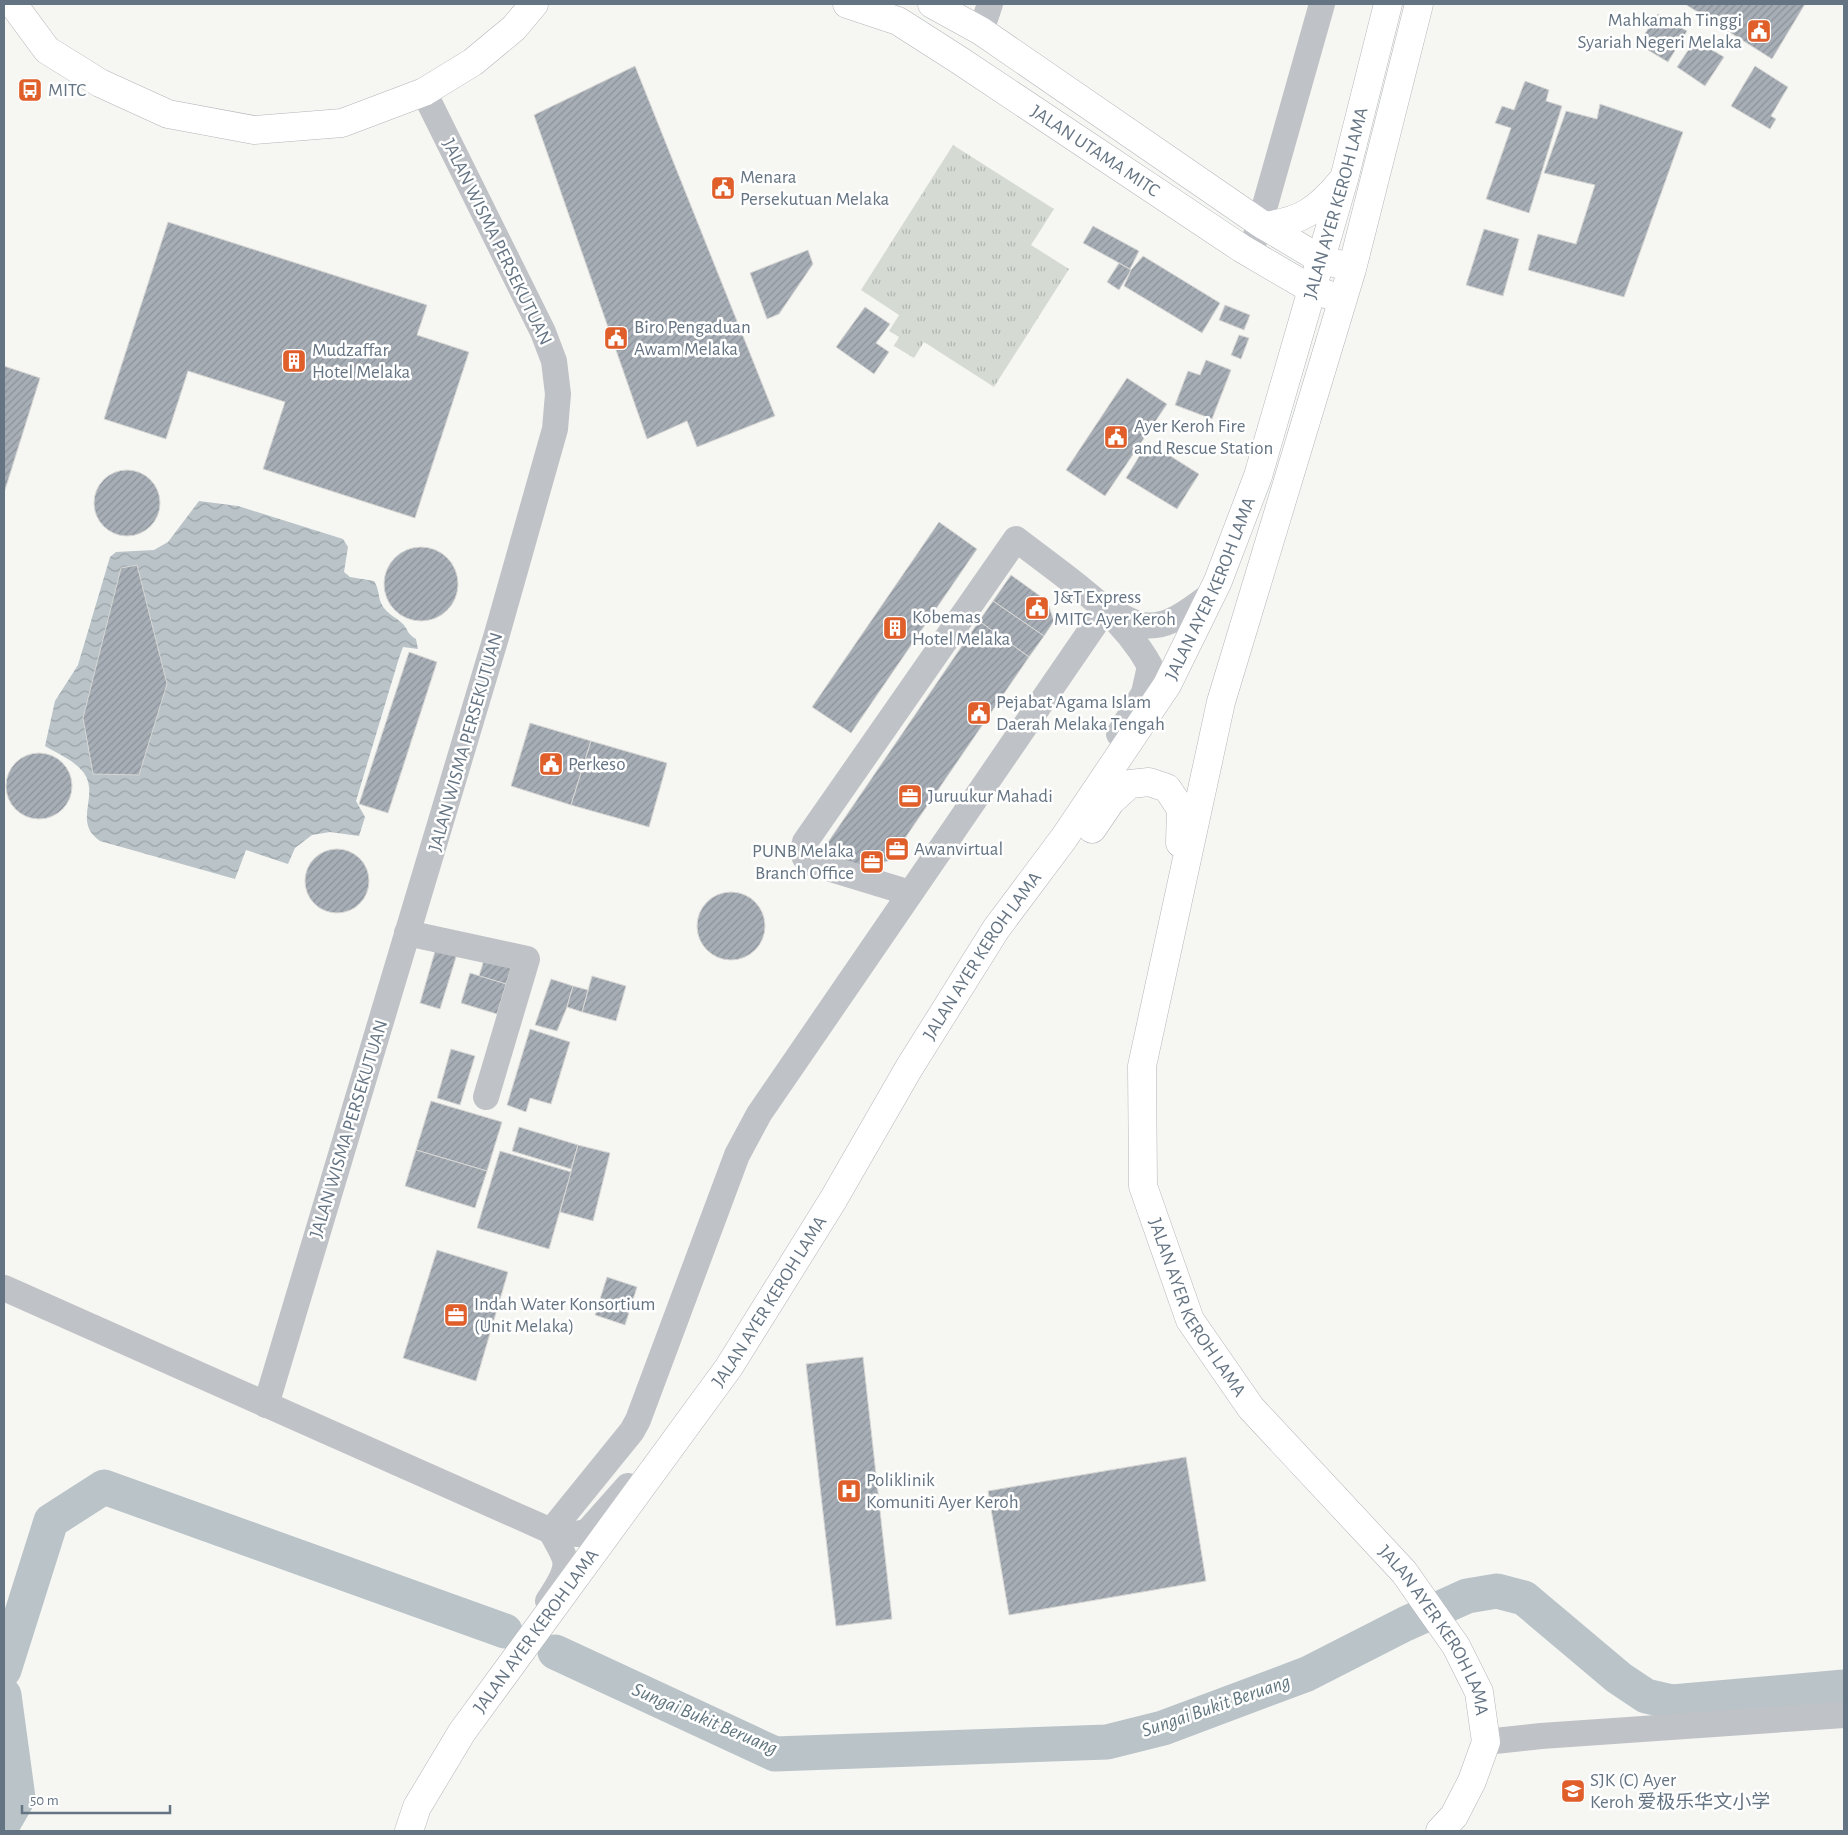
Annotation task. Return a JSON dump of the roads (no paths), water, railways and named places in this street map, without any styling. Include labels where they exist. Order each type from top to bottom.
[{"type":"main road","points":[[12,4],[47,50],[100,83],[168,114],[254,130],[342,123],[424,92],[473,62],[514,28],[534,4]]},
{"type":"main road","name":"JALAN UTAMA MITC","points":[[847,4],[898,21],[1250,253],[1311,289],[1342,300]]},
{"type":"main road","points":[[932,4],[981,31],[1262,224],[1320,259],[1352,268]]},
{"type":"main road","name":"JALAN AYER KEROH LAMA","points":[[409,1831],[417,1807],[462,1732],[729,1367],[833,1200],[909,1068],[996,929],[1064,838],[1167,684],[1218,581],[1258,476],[1344,179],[1388,4]]},
{"type":"main road","name":"JALAN AYER KEROH LAMA","points":[[1419,4],[1352,268],[1221,702],[1142,1066],[1143,1186],[1190,1320],[1251,1408],[1404,1572],[1456,1646],[1479,1692],[1486,1742],[1472,1781],[1454,1816],[1440,1831]]},
{"type":"main road","points":[[1262,224],[1287,222],[1307,214],[1320,205],[1344,179]]},
{"type":"main road","points":[[1250,253],[1277,283],[1286,298],[1295,326],[1296,344]]},
{"type":"main road","points":[[909,1068],[1034,908],[1111,802],[1130,784],[1149,782],[1167,788],[1181,809],[1181,837],[1170,888],[1152,1017]]},
{"type":"street","points":[[981,31],[990,4]]},
{"type":"street","points":[[1250,253],[1262,224],[1322,4]]},
{"type":"street","name":"JALAN WISMA PERSEKUTUAN","points":[[266,1405],[498,634],[556,429],[558,394],[554,361],[543,332],[424,92]]},
{"type":"street","points":[[910,893],[808,862],[802,851],[805,842],[1016,539],[1106,608],[1140,625],[1159,624],[1180,617],[1212,594]]},
{"type":"street","points":[[551,1531],[632,1431],[638,1420],[737,1155],[759,1114],[1106,608]]},
{"type":"street","points":[[996,929],[1144,694],[1150,666],[1140,648],[1106,608]]},
{"type":"street","points":[[407,933],[527,959],[486,1097]]},
{"type":"street","points":[[4,1288],[551,1531],[578,1534],[588,1531],[607,1511],[729,1367]]},
{"type":"street","points":[[462,1732],[557,1588],[565,1561],[551,1531]]},
{"type":"street","points":[[1486,1742],[1541,1736],[1844,1715]]},
{"type":"water","points":[[199,501],[238,506],[343,539],[348,547],[344,572],[350,577],[374,581],[381,603],[416,639],[418,649],[403,647],[399,658],[356,801],[365,817],[359,836],[330,832],[312,835],[295,848],[288,864],[246,850],[235,879],[100,841],[92,834],[88,826],[89,791],[84,773],[71,761],[45,746],[55,701],[78,665],[110,557],[116,552],[154,550],[168,542]]},
{"type":"waterway","points":[[4,1670],[51,1521],[104,1487],[505,1631]]},
{"type":"waterway","name":"Sungai Bukit Beruang","points":[[555,1652],[775,1754],[1107,1742],[1163,1728],[1307,1674],[1405,1624],[1467,1596],[1497,1591],[1524,1598],[1619,1678],[1646,1696],[1672,1702],[1844,1687]]},
{"type":"waterway","points":[[4,1695],[18,1798],[4,1822]]},
{"type":"place","name":"Mahkamah Tinggi Syariah Negeri Melaka","points":[[1759,31]]},
{"type":"place","name":"MITC","points":[[30,90]]},
{"type":"place","name":"Menara Persekutuan Melaka","points":[[723,188]]},
{"type":"place","name":"Biro Pengaduan Awam Melaka","points":[[616,338]]},
{"type":"place","name":"Mudzaffar Hotel Melaka","points":[[294,361]]},
{"type":"place","name":"Ayer Keroh Fire and Rescue Station","points":[[1116,437]]},
{"type":"place","name":"J&T Express MITC Ayer Keroh","points":[[1037,608]]},
{"type":"place","name":"Kobemas Hotel Melaka","points":[[895,628]]},
{"type":"place","name":"Pejabat Agama Islam Daerah Melaka Tengah","points":[[979,713]]},
{"type":"place","name":"Perkeso","points":[[551,764]]},
{"type":"place","name":"Juruukur Mahadi","points":[[910,796]]},
{"type":"place","name":"Awanvirtual","points":[[897,849]]},
{"type":"place","name":"PUNB Melaka Branch Office","points":[[872,862]]},
{"type":"place","name":"Indah Water Konsortium (Unit Melaka)","points":[[456,1315]]},
{"type":"place","name":"Poliklinik Komuniti Ayer Keroh","points":[[849,1491]]},
{"type":"place","name":"SJK (C) Ayer Keroh 爱极乐华文小学","points":[[1573,1791]]}]
